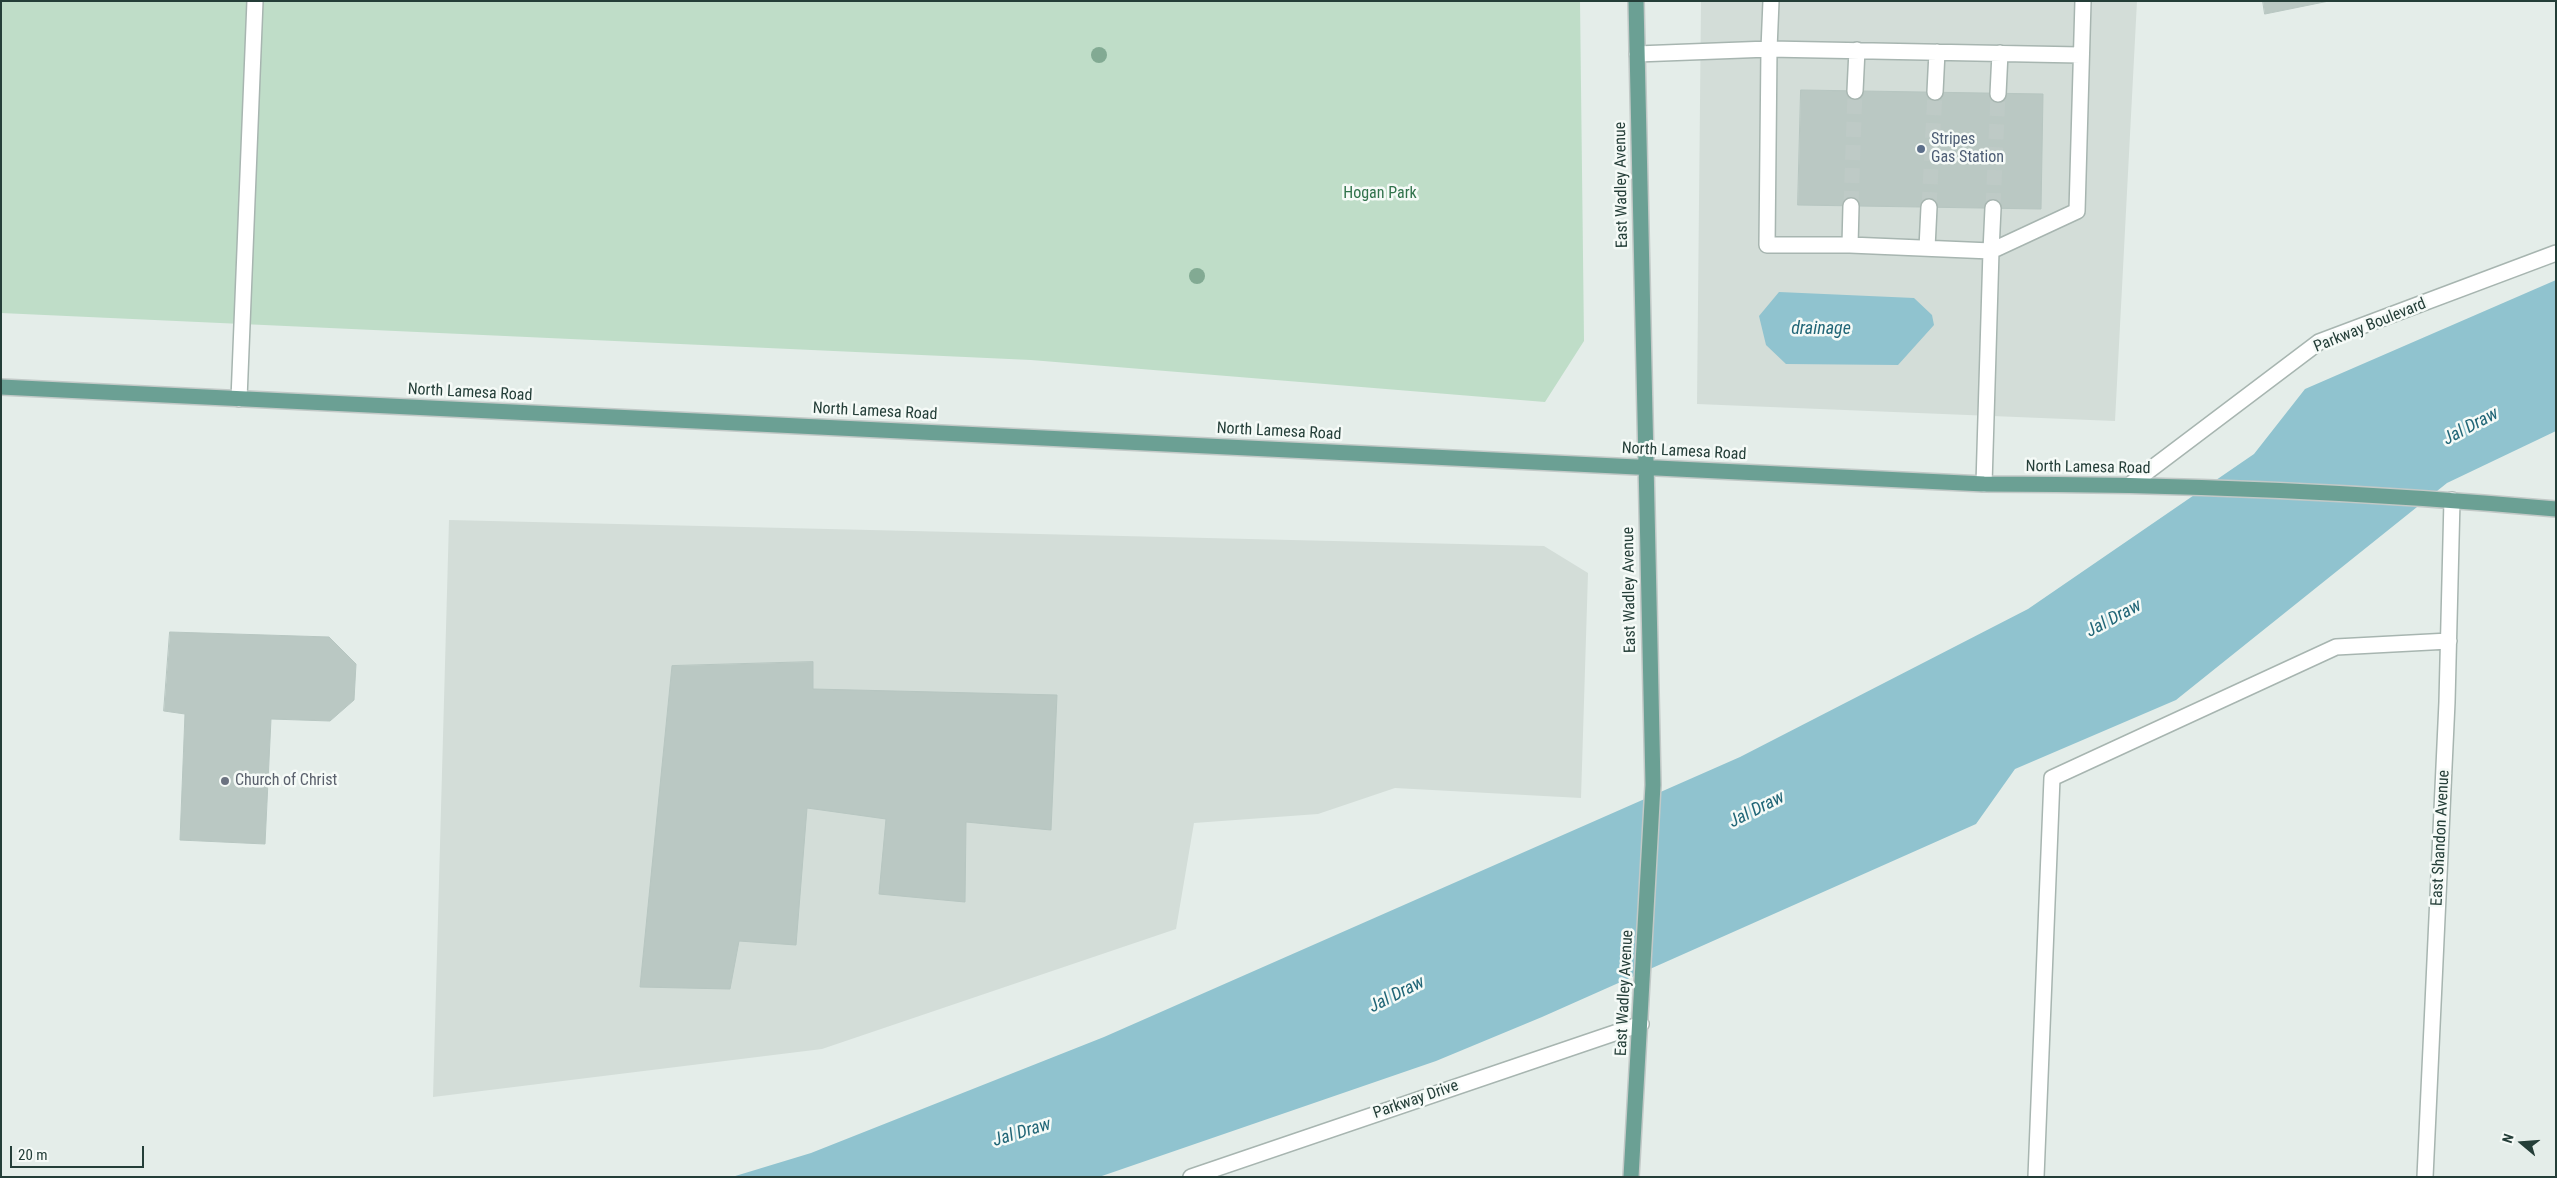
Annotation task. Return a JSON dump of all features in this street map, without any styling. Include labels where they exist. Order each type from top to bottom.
[{"type":"main road","name":"East Wadley Avenue","points":[[1631,1177],[1653,785],[1636,1]]},
{"type":"main road","name":"North Lamesa Road","points":[[1,387],[1984,484],[2131,484],[2452,500],[2556,509]]},
{"type":"street","points":[[239,399],[255,1]]},
{"type":"street","points":[[1771,1],[1767,246],[1850,244],[1991,251],[2077,211],[2083,1]]},
{"type":"street","points":[[1637,54],[1770,49],[2080,55]]},
{"type":"street","points":[[1855,91],[1856,50]]},
{"type":"street","points":[[1935,92],[1937,52]]},
{"type":"street","points":[[1998,94],[2000,53]]},
{"type":"street","points":[[1850,244],[1851,206]]},
{"type":"street","points":[[1927,248],[1929,207]]},
{"type":"street","points":[[1984,484],[1993,208]]},
{"type":"street","name":"Parkway Boulevard","points":[[2131,484],[2319,342],[2556,254]]},
{"type":"street","name":"East Shandon Avenue","points":[[2425,1177],[2449,641],[2452,500]]},
{"type":"street","points":[[2036,1177],[2052,778],[2336,647],[2449,641]]},
{"type":"street","name":"Parkway Drive","points":[[1191,1177],[1216,1172],[1641,1024]]},
{"type":"shaded area","points":[[1701,1],[2137,1],[2115,421],[1697,404]]},
{"type":"shaded area","points":[[449,520],[1544,546],[1588,573],[1581,798],[1395,788],[1318,814],[1194,823],[1176,929],[822,1049],[433,1097]]},
{"type":"green space","name":"Hogan Park","points":[[1,1],[1580,1],[1584,341],[1545,402],[1031,360],[1,313]]},
{"type":"water","name":"Jal Draw","points":[[2556,280],[2556,431],[2447,483],[2176,700],[2015,769],[1976,824],[1542,1017],[1436,1061],[1099,1177],[732,1177],[811,1153],[1104,1037],[1740,757],[2028,609],[2254,454],[2305,389]]},
{"type":"water","name":"drainage","points":[[1779,292],[1914,298],[1932,315],[1934,325],[1898,365],[1786,364],[1766,345],[1759,316]]},
{"type":"building","points":[[2263,1],[2329,1],[2265,14]]},
{"type":"building","name":"Stripes Gas Station","points":[[1801,90],[2043,94],[2041,209],[1798,205]]},
{"type":"building","name":"Church of Christ","points":[[170,632],[329,637],[356,664],[354,700],[330,721],[271,719],[265,844],[180,840],[185,714],[164,711]]},
{"type":"building","points":[[813,662],[813,689],[1057,695],[1051,830],[966,822],[965,902],[879,894],[886,819],[807,808],[796,945],[739,941],[730,989],[640,987],[672,666]]},
{"type":"tunnel","points":[[1851,206],[1855,91]]},
{"type":"tunnel","points":[[1929,207],[1935,92]]},
{"type":"tunnel","points":[[1993,208],[1998,94]]},
{"type":"place","name":"Stripes Gas Station","points":[[1921,149]]},
{"type":"place","name":"Church of Christ","points":[[225,781]]}]
